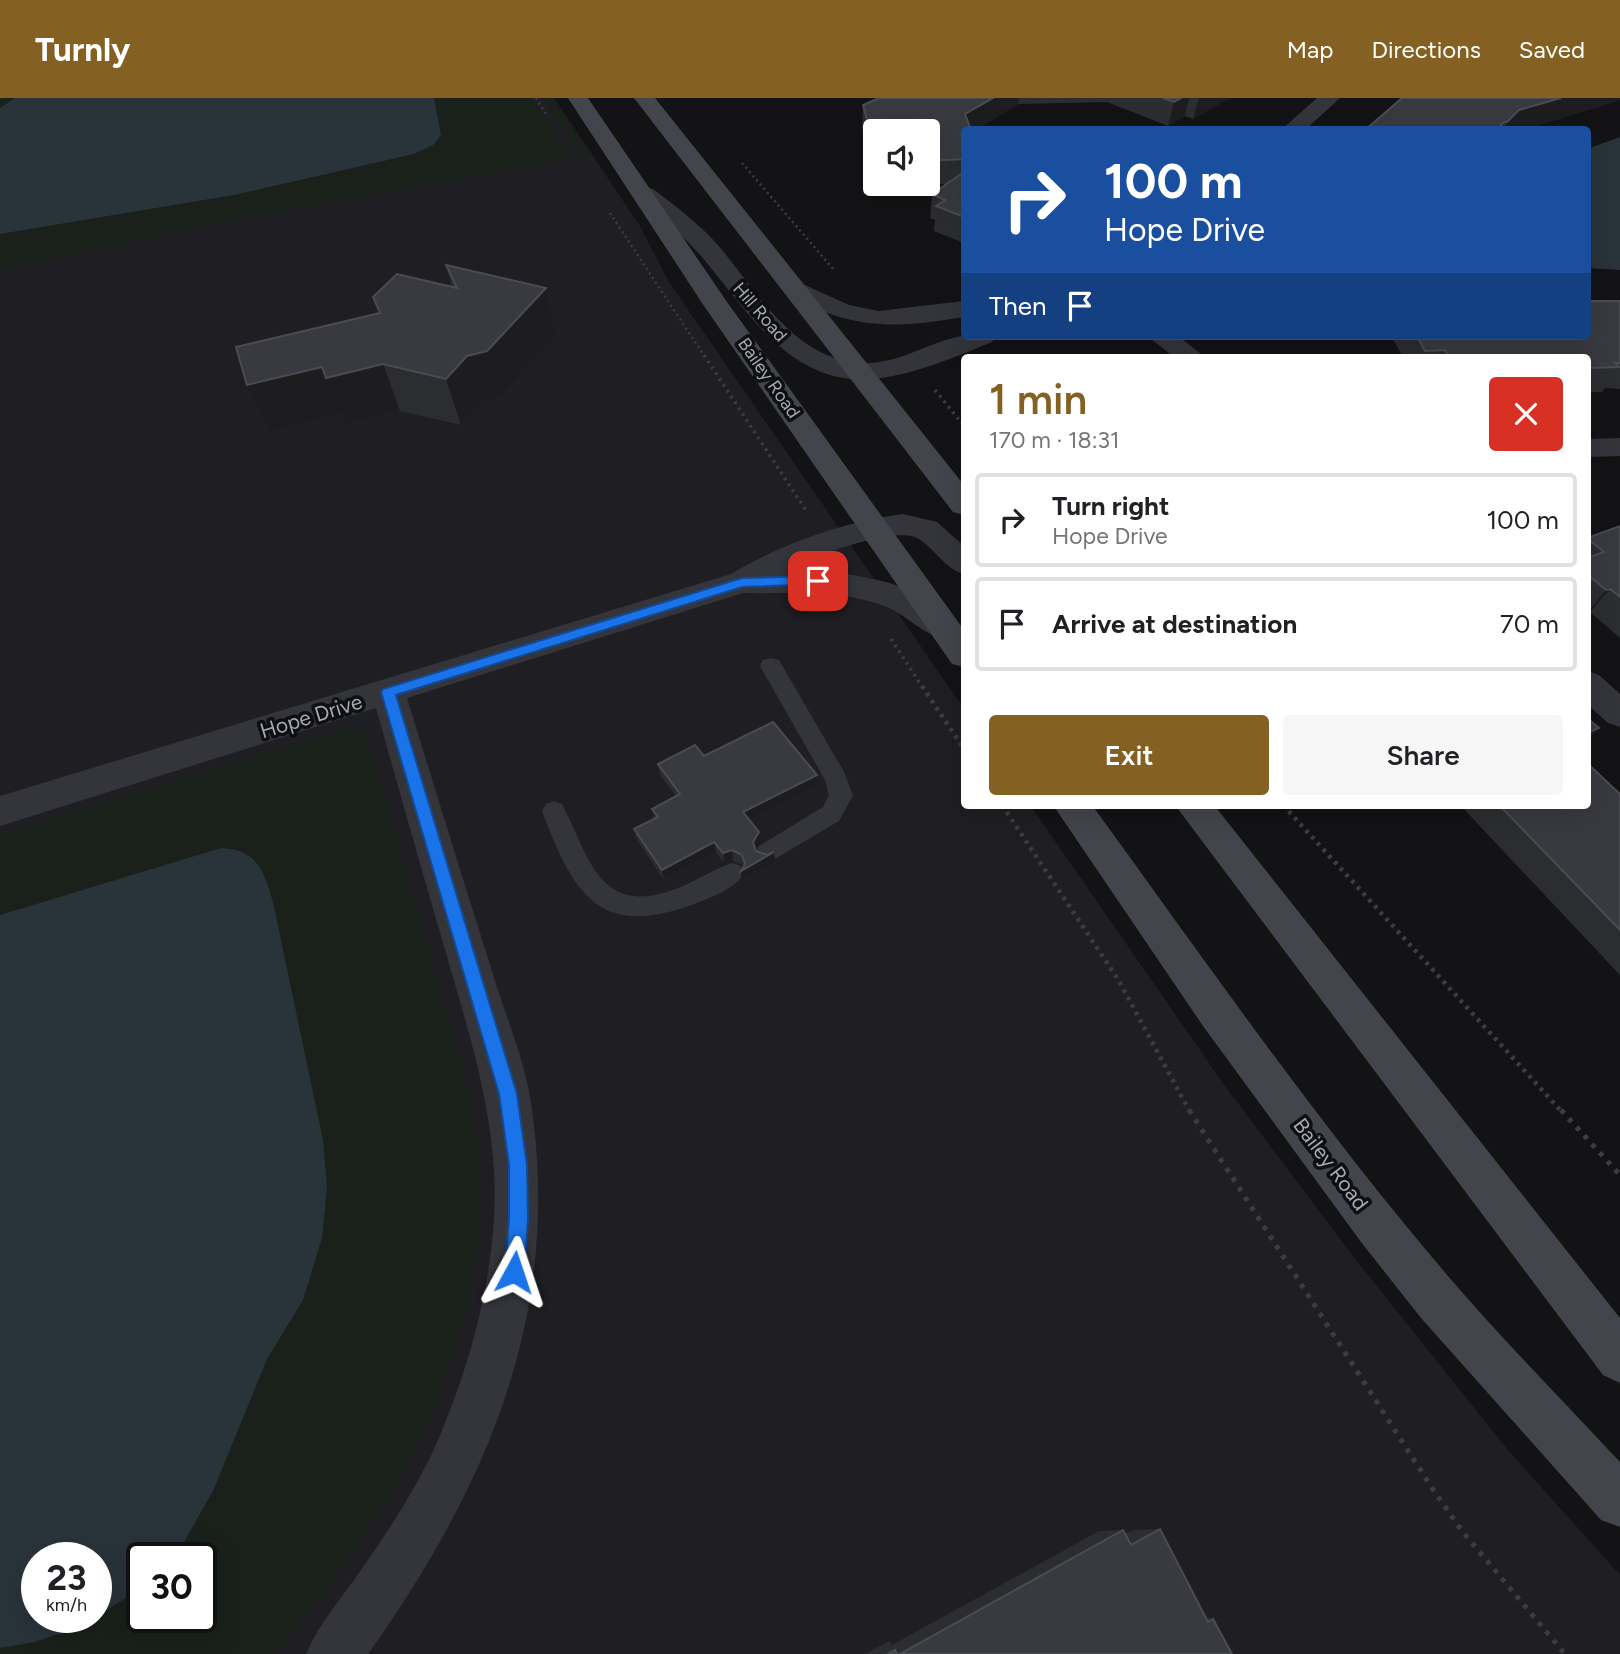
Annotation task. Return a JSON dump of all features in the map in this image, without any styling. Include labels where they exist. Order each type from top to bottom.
[{"type":"main road","name":"Bailey Road","points":[[578,98],[718,306],[955,642]]},
{"type":"main road","points":[[643,98],[961,501]]},
{"type":"main road","name":"Bailey Road","points":[[1074,809],[1218,1013],[1377,1226],[1438,1301],[1620,1501]]},
{"type":"main road","points":[[1195,809],[1620,1358]]},
{"type":"street","points":[[1296,126],[1330,98]]},
{"type":"street","name":"Hill Road","points":[[645,194],[693,232],[782,340],[823,363],[861,371],[897,365],[971,340]]},
{"type":"street","name":"Hill Road","points":[[796,289],[835,310],[877,320],[925,318],[961,310]]},
{"type":"street","points":[[1166,340],[1187,354]]},
{"type":"street","points":[[1591,448],[1620,447]]},
{"type":"street","name":"Hope Drive","points":[[0,811],[742,582],[782,558],[875,528],[903,524],[926,529],[961,560]]},
{"type":"street","name":"Hope Drive","points":[[742,582],[818,581],[871,588],[911,603],[955,642]]},
{"type":"street","points":[[1591,688],[1620,714]]},
{"type":"street","points":[[334,1654],[408,1547],[448,1476],[466,1434],[507,1309],[519,1219],[516,1140],[508,1094],[388,692]]},
{"type":"lane","points":[[768,853],[831,814],[841,795],[836,779],[771,666]]},
{"type":"lane","points":[[554,811],[584,877],[597,892],[622,905],[647,908],[677,901],[732,873]]},
{"type":"path","points":[[536,98],[550,119]]},
{"type":"path","points":[[739,158],[841,279]]},
{"type":"path","points":[[607,209],[828,542]]},
{"type":"path","points":[[935,390],[961,422]]},
{"type":"path","points":[[884,630],[961,745]]},
{"type":"path","points":[[1005,809],[1119,981],[1192,1115],[1432,1489],[1462,1531],[1564,1654]]},
{"type":"path","points":[[1287,809],[1620,1175]]},
{"type":"shaded area","points":[[0,98],[554,98],[640,226],[669,282],[961,705],[961,809],[1033,809],[1225,1086],[1356,1260],[1507,1449],[1620,1575],[1620,1654],[0,1654]]},
{"type":"shaded area","points":[[0,98],[531,98],[570,159],[240,219],[0,270]]},
{"type":"shaded area","points":[[15,98],[434,98],[441,135],[433,145],[414,154],[234,195],[0,234],[0,108]]},
{"type":"shaded area","points":[[542,98],[554,98],[591,155],[580,157]]},
{"type":"shaded area","points":[[1620,137],[1620,270],[1591,268],[1591,148]]},
{"type":"shaded area","points":[[349,727],[360,730],[369,740],[466,1083],[478,1143],[481,1212],[472,1282],[455,1351],[429,1418],[396,1483],[358,1545],[317,1602],[273,1654],[0,1654],[0,834]]},
{"type":"shaded area","points":[[221,848],[233,849],[251,857],[257,864],[273,902],[323,1140],[327,1188],[322,1238],[303,1300],[267,1359],[213,1491],[184,1542],[126,1542],[126,1598],[112,1607],[112,1542],[21,1542],[21,1633],[62,1633],[35,1642],[0,1648],[0,915]]},
{"type":"building","points":[[879,98],[993,98],[965,114],[970,126],[961,126],[961,159],[940,160],[940,119],[867,119],[863,105]]},
{"type":"building","points":[[1163,98],[1181,98],[1174,102]]},
{"type":"building","points":[[1402,98],[1561,98],[1519,110],[1500,126],[1370,126]]},
{"type":"building","points":[[961,174],[961,216],[936,206],[945,200],[936,196],[940,196],[940,188]]},
{"type":"building","points":[[446,265],[546,288],[487,351],[467,356],[446,379],[383,364],[326,378],[322,367],[247,385],[236,347],[380,313],[373,297],[397,274],[457,288]]},
{"type":"building","points":[[1591,301],[1620,301],[1620,363],[1615,363],[1619,367],[1591,368],[1591,354],[1447,354],[1445,350],[1425,351],[1419,340],[1591,340]]},
{"type":"building","points":[[1620,526],[1620,597],[1591,577],[1591,557],[1604,552],[1591,541],[1591,537]]},
{"type":"building","points":[[1591,721],[1599,728],[1591,731]]},
{"type":"building","points":[[773,722],[817,775],[743,812],[759,832],[753,842],[756,851],[767,855],[774,852],[741,871],[745,864],[742,855],[732,850],[723,853],[714,842],[662,870],[634,829],[658,817],[652,809],[680,794],[658,764],[695,745],[704,756]]},
{"type":"building","points":[[1591,767],[1620,794],[1620,930],[1503,809],[1591,809]]},
{"type":"building","points":[[1160,1529],[1208,1622],[1213,1619],[1232,1654],[900,1654],[1123,1530],[1131,1545]]},
{"type":"route","points":[[514,1272],[519,1219],[518,1165],[508,1094],[388,692],[742,582],[818,581]]}]
